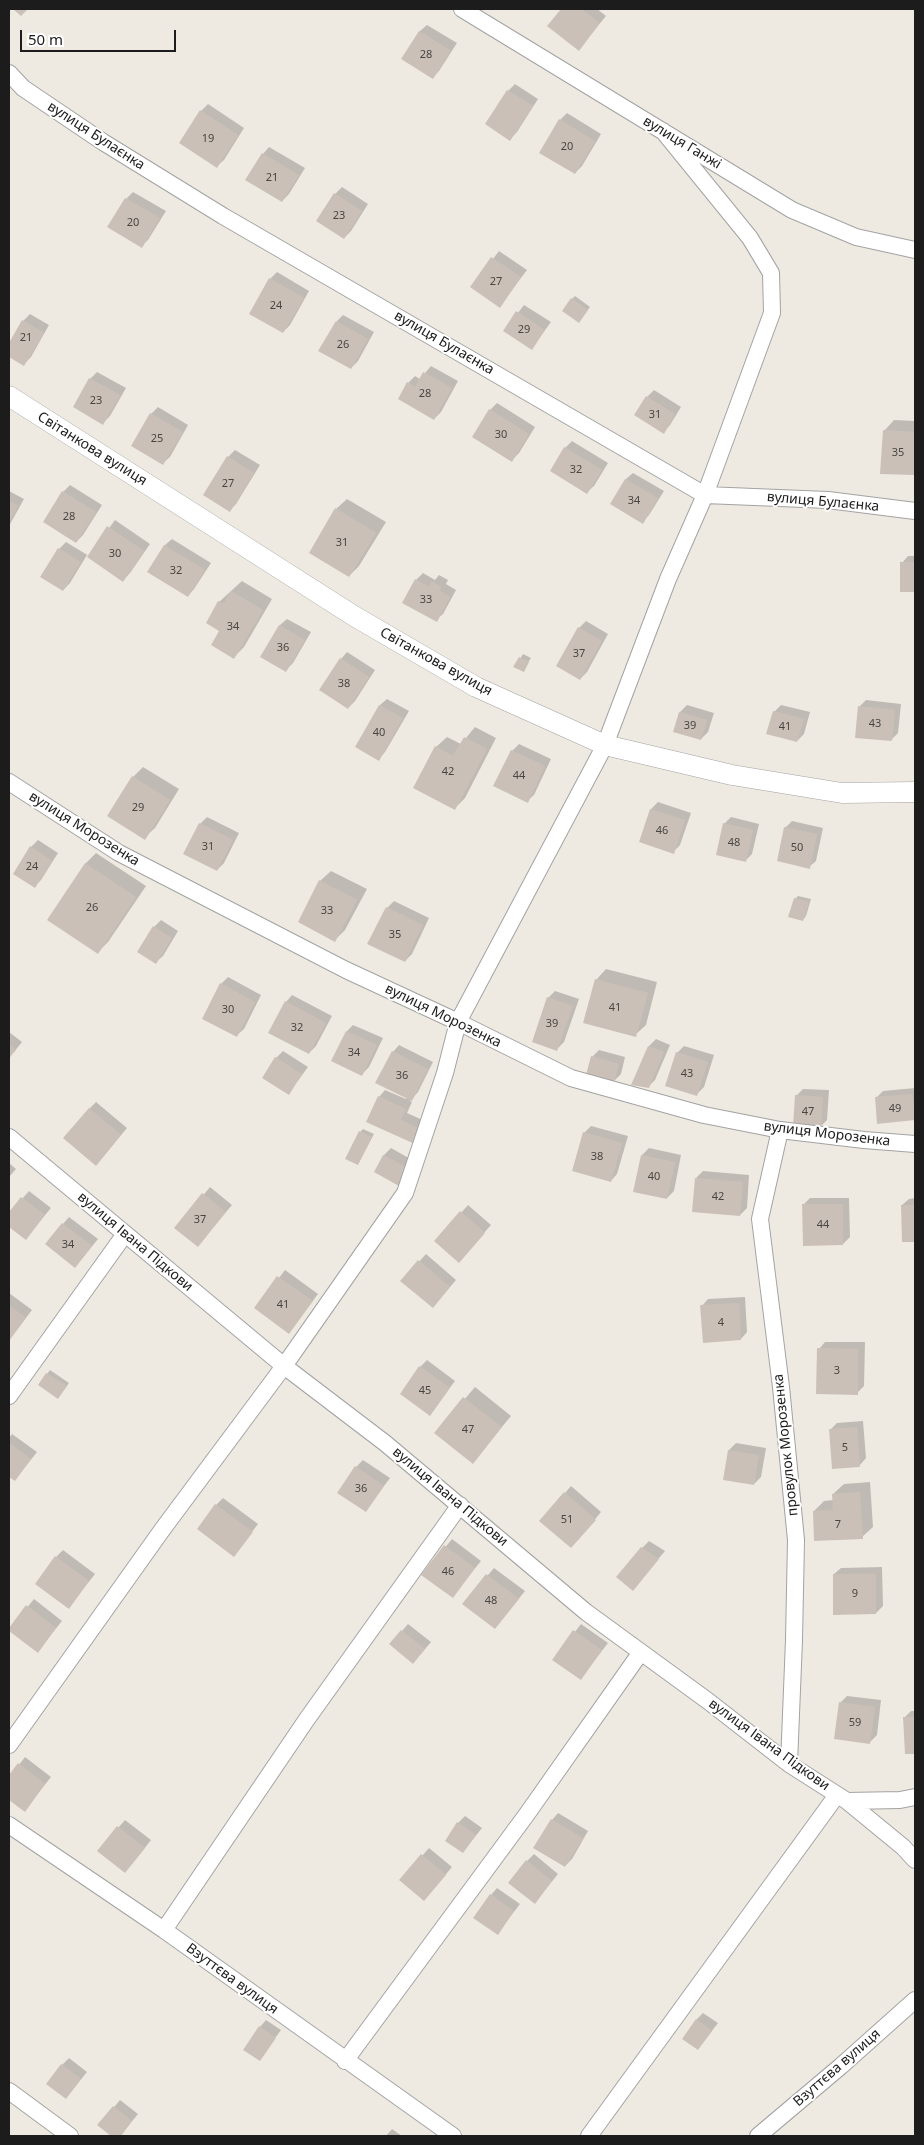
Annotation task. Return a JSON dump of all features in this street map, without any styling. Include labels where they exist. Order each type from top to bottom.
[{"type":"street","name":"вулиця Ганжі","points":[[462,9],[792,210],[856,237],[915,250]]},
{"type":"street","name":"вулиця Булаєнка","points":[[9,73],[23,88],[103,142],[223,216],[705,495],[828,500],[915,511]]},
{"type":"street","points":[[9,1745],[162,1530],[284,1366],[404,1193],[445,1073],[458,1022],[605,745],[668,579],[705,495],[772,313],[771,273],[750,238],[663,131]]},
{"type":"street","name":"Світанкова вулиця","points":[[9,396],[354,616],[476,687],[605,745],[732,775],[842,793],[915,792]]},
{"type":"street","name":"вулиця Морозенка","points":[[9,782],[119,853],[346,970],[458,1022],[571,1078],[704,1115],[780,1130],[915,1144]]},
{"type":"street","name":"провулок Морозенка","points":[[780,1130],[760,1219],[781,1387],[796,1540],[789,1764]]},
{"type":"street","name":"вулиця Івана Підкови","points":[[9,1137],[284,1366],[385,1442],[586,1612],[789,1764],[842,1798],[903,1847],[915,1860]]},
{"type":"street","points":[[9,1396],[125,1234]]},
{"type":"street","points":[[164,1930],[307,1719],[460,1505]]},
{"type":"street","points":[[345,2061],[527,1814],[641,1652]]},
{"type":"street","points":[[589,2136],[842,1798],[900,1800],[915,1797]]},
{"type":"street","name":"Взуттєва вулиця","points":[[9,1825],[164,1930],[345,2061],[453,2136]]},
{"type":"street","name":"Взуттєва вулиця","points":[[758,2136],[915,2000]]},
{"type":"street","points":[[9,2091],[70,2136]]},
{"type":"building","points":[[13,9],[28,9],[21,16]]},
{"type":"building","points":[[561,9],[581,9],[600,23],[579,51],[547,26]]},
{"type":"building","points":[[419,31],[451,51],[433,79],[401,59]]},
{"type":"building","points":[[507,90],[533,106],[510,141],[485,124]]},
{"type":"building","points":[[200,110],[238,135],[217,168],[179,143]]},
{"type":"building","points":[[559,119],[595,141],[575,174],[539,153]]},
{"type":"building","points":[[262,153],[299,175],[282,202],[245,180]]},
{"type":"building","points":[[334,193],[362,211],[344,239],[316,221]]},
{"type":"building","points":[[125,198],[160,218],[142,248],[107,227]]},
{"type":"building","points":[[491,257],[521,277],[500,308],[470,287]]},
{"type":"building","points":[[269,278],[304,298],[283,333],[249,314]]},
{"type":"building","points":[[571,298],[588,310],[579,323],[562,311]]},
{"type":"building","points":[[516,311],[545,330],[532,350],[503,331]]},
{"type":"building","points":[[22,320],[44,333],[24,366],[9,357],[9,343]]},
{"type":"building","points":[[336,321],[368,339],[351,369],[318,351]]},
{"type":"building","points":[[423,372],[452,388],[434,420],[398,399],[407,382],[415,387]]},
{"type":"building","points":[[89,378],[120,395],[103,425],[73,407]]},
{"type":"building","points":[[646,396],[675,414],[664,434],[634,415]]},
{"type":"building","points":[[489,409],[529,434],[512,462],[472,437]]},
{"type":"building","points":[[150,413],[183,432],[163,465],[131,446]]},
{"type":"building","points":[[883,430],[915,432],[915,475],[880,474]]},
{"type":"building","points":[[564,447],[602,470],[587,494],[550,471]]},
{"type":"building","points":[[227,456],[254,473],[230,512],[203,495]]},
{"type":"building","points":[[625,479],[658,498],[643,524],[610,504]]},
{"type":"building","points":[[62,491],[96,512],[76,543],[43,522]]},
{"type":"building","points":[[9,501],[18,506],[9,523]]},
{"type":"building","points":[[335,508],[376,533],[349,577],[309,553]]},
{"type":"building","points":[[107,526],[144,551],[123,582],[87,557]]},
{"type":"building","points":[[164,545],[205,570],[188,597],[147,572]]},
{"type":"building","points":[[58,548],[81,562],[63,591],[40,577]]},
{"type":"building","points":[[900,562],[915,562],[915,592],[900,592]]},
{"type":"building","points":[[415,579],[429,587],[432,581],[441,587],[440,591],[450,597],[437,622],[402,603]]},
{"type":"building","points":[[231,591],[263,610],[234,659],[211,645],[219,631],[206,623],[218,601],[224,603]]},
{"type":"building","points":[[279,625],[305,640],[286,672],[260,657]]},
{"type":"building","points":[[578,627],[602,641],[580,680],[556,666]]},
{"type":"building","points":[[519,657],[529,662],[524,672],[513,667]]},
{"type":"building","points":[[340,658],[369,677],[348,709],[319,690]]},
{"type":"building","points":[[379,705],[403,718],[379,761],[355,747]]},
{"type":"building","points":[[858,706],[895,710],[892,741],[855,738]]},
{"type":"building","points":[[773,711],[804,719],[797,742],[766,734]]},
{"type":"building","points":[[679,712],[707,720],[701,740],[673,732]]},
{"type":"building","points":[[464,737],[487,749],[455,810],[413,788],[435,746],[453,756]]},
{"type":"building","points":[[511,750],[545,766],[528,803],[493,786]]},
{"type":"building","points":[[132,776],[170,800],[145,840],[107,816]]},
{"type":"building","points":[[650,809],[685,820],[674,854],[639,842]]},
{"type":"building","points":[[199,823],[233,840],[217,871],[183,854]]},
{"type":"building","points":[[723,823],[753,830],[746,862],[716,855]]},
{"type":"building","points":[[784,827],[817,834],[810,869],[777,861]]},
{"type":"building","points":[[30,846],[52,861],[35,888],[13,874]]},
{"type":"building","points":[[85,863],[136,897],[98,954],[47,920]]},
{"type":"building","points":[[319,880],[357,900],[335,942],[298,922]]},
{"type":"building","points":[[794,898],[809,902],[803,921],[788,917]]},
{"type":"building","points":[[386,907],[423,925],[405,962],[367,944]]},
{"type":"building","points":[[153,926],[172,938],[156,964],[137,952]]},
{"type":"building","points":[[595,979],[648,993],[636,1037],[583,1023]]},
{"type":"building","points":[[220,983],[255,1002],[237,1037],[202,1019]]},
{"type":"building","points":[[547,997],[573,1006],[557,1051],[532,1042]]},
{"type":"building","points":[[285,1001],[326,1023],[309,1054],[268,1033]]},
{"type":"building","points":[[346,1031],[377,1045],[362,1076],[331,1061]]},
{"type":"building","points":[[9,1044],[16,1050],[9,1058]]},
{"type":"building","points":[[648,1046],[664,1052],[649,1088],[631,1085]]},
{"type":"building","points":[[392,1051],[428,1069],[412,1101],[375,1083]]},
{"type":"building","points":[[676,1052],[708,1062],[697,1096],[665,1086]]},
{"type":"building","points":[[591,1056],[619,1064],[614,1082],[586,1075]]},
{"type":"building","points":[[275,1057],[302,1074],[289,1095],[262,1078]]},
{"type":"building","points":[[912,1094],[915,1120],[877,1124],[875,1097]]},
{"type":"building","points":[[795,1095],[823,1097],[821,1128],[793,1127]]},
{"type":"building","points":[[378,1096],[406,1109],[401,1120],[423,1130],[417,1145],[366,1122]]},
{"type":"building","points":[[89,1108],[121,1135],[96,1166],[63,1138]]},
{"type":"building","points":[[359,1131],[372,1137],[358,1165],[345,1159]]},
{"type":"building","points":[[583,1132],[622,1143],[611,1182],[572,1171]]},
{"type":"building","points":[[383,1155],[408,1168],[399,1186],[374,1172]]},
{"type":"building","points":[[641,1155],[675,1162],[667,1199],[633,1192]]},
{"type":"building","points":[[695,1178],[743,1182],[740,1216],[692,1212]]},
{"type":"building","points":[[202,1193],[226,1212],[198,1247],[174,1228]]},
{"type":"building","points":[[21,1197],[45,1215],[26,1240],[9,1227],[9,1212]]},
{"type":"building","points":[[802,1204],[843,1204],[843,1245],[803,1246]]},
{"type":"building","points":[[901,1205],[915,1205],[915,1242],[902,1242]]},
{"type":"building","points":[[460,1211],[485,1233],[459,1263],[434,1241]]},
{"type":"building","points":[[62,1223],[92,1246],[75,1268],[45,1244]]},
{"type":"building","points":[[418,1260],[450,1287],[433,1308],[400,1281]]},
{"type":"building","points":[[277,1276],[313,1301],[289,1334],[254,1308]]},
{"type":"building","points":[[739,1303],[741,1340],[703,1343],[700,1305]]},
{"type":"building","points":[[9,1305],[26,1318],[9,1341]]},
{"type":"building","points":[[817,1348],[858,1349],[858,1395],[816,1394]]},
{"type":"building","points":[[419,1366],[450,1388],[430,1416],[400,1394]]},
{"type":"building","points":[[46,1373],[67,1386],[58,1399],[38,1385]]},
{"type":"building","points":[[463,1397],[502,1427],[473,1464],[434,1433]]},
{"type":"building","points":[[857,1427],[860,1467],[832,1469],[829,1429]]},
{"type":"building","points":[[9,1443],[31,1459],[15,1481],[9,1477]]},
{"type":"building","points":[[728,1450],[759,1455],[754,1485],[723,1480]]},
{"type":"building","points":[[355,1466],[384,1486],[366,1512],[337,1493]]},
{"type":"building","points":[[564,1492],[596,1520],[571,1548],[539,1521]]},
{"type":"building","points":[[860,1492],[863,1539],[814,1541],[813,1511],[833,1510],[832,1494]]},
{"type":"building","points":[[215,1504],[253,1532],[234,1557],[197,1529]]},
{"type":"building","points":[[444,1545],[475,1568],[453,1598],[421,1575]]},
{"type":"building","points":[[641,1547],[659,1559],[633,1591],[616,1577]]},
{"type":"building","points":[[55,1556],[89,1581],[69,1609],[35,1584]]},
{"type":"building","points":[[486,1574],[519,1599],[495,1629],[462,1604]]},
{"type":"building","points":[[833,1574],[876,1574],[876,1614],[833,1615]]},
{"type":"building","points":[[26,1605],[56,1628],[38,1653],[9,1631],[9,1628]]},
{"type":"building","points":[[401,1630],[425,1649],[413,1664],[389,1644]]},
{"type":"building","points":[[573,1630],[602,1650],[581,1680],[552,1660]]},
{"type":"building","points":[[839,1702],[875,1707],[870,1744],[834,1739]]},
{"type":"building","points":[[903,1717],[915,1717],[915,1754],[905,1754]]},
{"type":"building","points":[[18,1763],[45,1784],[25,1812],[9,1800],[9,1775]]},
{"type":"building","points":[[551,1819],[583,1838],[565,1867],[533,1848]]},
{"type":"building","points":[[457,1822],[476,1835],[463,1853],[445,1841]]},
{"type":"building","points":[[117,1826],[145,1848],[125,1873],[97,1851]]},
{"type":"building","points":[[421,1854],[446,1875],[424,1901],[399,1880]]},
{"type":"building","points":[[526,1860],[552,1881],[535,1904],[508,1883]]},
{"type":"building","points":[[490,1894],[514,1911],[498,1935],[473,1918]]},
{"type":"building","points":[[696,2019],[712,2031],[698,2050],[682,2039]]},
{"type":"building","points":[[259,2026],[276,2038],[260,2061],[243,2050]]},
{"type":"building","points":[[61,2064],[81,2079],[66,2099],[46,2084]]},
{"type":"building","points":[[113,2106],[132,2121],[121,2136],[111,2136],[97,2125]]}]
